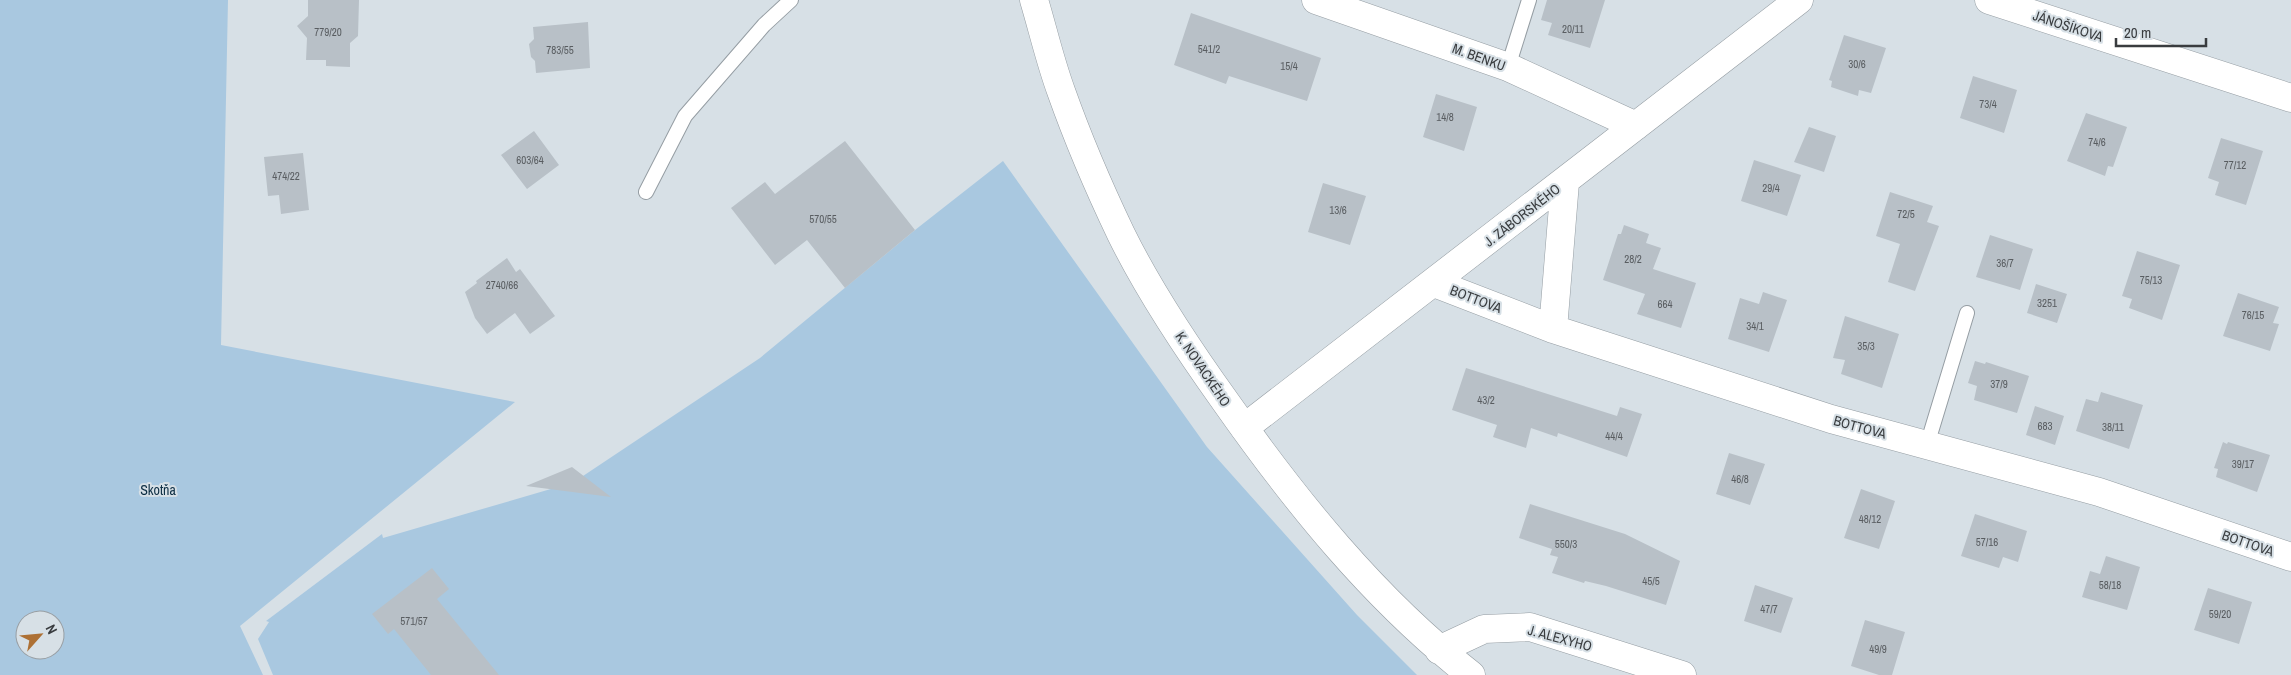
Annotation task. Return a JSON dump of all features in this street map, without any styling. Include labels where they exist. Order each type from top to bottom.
[{"type":"street","name":"K. NOVACKÉHO","points":[[1034,0],[1060,90],[1089,163],[1142,274],[1190,352],[1284,484],[1381,594],[1439,650],[1471,675]]},
{"type":"street","name":"M. BENKU","points":[[1316,0],[1508,67],[1636,126]]},
{"type":"street","name":"J. ZÁBORSKÉHO","points":[[1244,428],[1799,0]]},
{"type":"street","name":"JÁNOŠÍKOVA","points":[[1988,0],[2291,98]]},
{"type":"street","points":[[1553,330],[1564,182]]},
{"type":"street","name":"BOTTOVA","points":[[1434,283],[1553,330],[1831,419],[2099,492],[2291,557]]},
{"type":"street","name":"J. ALEXYHO","points":[[1439,650],[1484,629],[1530,627],[1682,675]]},
{"type":"lane","points":[[646,192],[685,116],[764,25],[791,0]]},
{"type":"lane","points":[[1508,67],[1529,0]]},
{"type":"lane","points":[[1927,445],[1967,313]]},
{"type":"green space","name":"Skotňa","points":[[0,0],[228,0],[221,345],[515,402],[240,626],[263,675],[0,675]]},
{"type":"green space","points":[[1003,161],[1207,447],[1357,615],[1417,675],[273,675],[258,639],[269,622],[266,621],[382,534],[383,538],[585,479],[583,476],[760,358],[915,230]]},
{"type":"building","points":[[308,0],[359,0],[358,36],[350,43],[350,67],[326,66],[326,60],[306,60],[307,38],[297,26],[308,16]]},
{"type":"building","points":[[1547,0],[1605,0],[1590,48],[1548,35],[1552,23],[1541,20]]},
{"type":"building","points":[[1191,13],[1321,58],[1307,101],[1229,76],[1226,84],[1174,65]]},
{"type":"building","points":[[588,22],[590,68],[536,73],[535,61],[531,57],[529,44],[534,39],[533,27]]},
{"type":"building","points":[[1844,35],[1886,48],[1871,93],[1859,90],[1858,96],[1831,87],[1832,81],[1829,80]]},
{"type":"building","points":[[1973,76],[2017,90],[2004,133],[1960,118]]},
{"type":"building","points":[[1436,94],[1477,107],[1464,151],[1423,137]]},
{"type":"building","points":[[2086,113],[2127,127],[2113,167],[2108,166],[2105,176],[2067,161]]},
{"type":"building","points":[[1809,127],[1836,136],[1824,172],[1794,162]]},
{"type":"building","points":[[534,131],[559,165],[527,189],[501,155]]},
{"type":"building","points":[[2221,138],[2263,151],[2246,205],[2215,195],[2219,182],[2208,178]]},
{"type":"building","points":[[845,141],[915,230],[845,288],[807,240],[775,265],[731,208],[765,182],[775,194]]},
{"type":"building","points":[[303,153],[309,210],[281,214],[279,195],[268,196],[264,157]]},
{"type":"building","points":[[1754,160],[1801,175],[1787,216],[1741,201]]},
{"type":"building","points":[[1323,183],[1366,196],[1350,245],[1308,232]]},
{"type":"building","points":[[1890,192],[1933,206],[1927,222],[1939,226],[1915,291],[1888,282],[1900,244],[1876,236]]},
{"type":"building","points":[[1624,225],[1649,234],[1646,243],[1661,248],[1653,269],[1696,283],[1681,328],[1637,314],[1645,294],[1603,280],[1618,234],[1621,234]]},
{"type":"building","points":[[1990,235],[2033,249],[2020,290],[1976,277]]},
{"type":"building","points":[[2137,251],[2180,265],[2162,320],[2129,308],[2132,299],[2122,296]]},
{"type":"building","points":[[507,258],[516,272],[520,269],[555,316],[530,334],[515,313],[487,334],[475,318],[465,292],[477,283],[476,281]]},
{"type":"building","points":[[2036,284],[2067,294],[2057,323],[2027,313]]},
{"type":"building","points":[[1763,292],[1787,300],[1769,352],[1728,339],[1740,298],[1759,304]]},
{"type":"building","points":[[2238,293],[2279,307],[2273,323],[2279,324],[2270,351],[2223,336]]},
{"type":"building","points":[[1845,316],[1899,334],[1882,388],[1841,374],[1845,360],[1833,358]]},
{"type":"building","points":[[1975,361],[1985,364],[1986,362],[2029,376],[2017,413],[1974,400],[1977,386],[1968,383]]},
{"type":"building","points":[[1466,368],[1617,416],[1620,407],[1642,414],[1627,457],[1558,433],[1557,437],[1531,428],[1526,448],[1493,437],[1497,425],[1452,410]]},
{"type":"building","points":[[2101,392],[2143,405],[2129,449],[2076,431],[2086,399],[2098,402]]},
{"type":"building","points":[[2035,406],[2064,416],[2055,445],[2026,435]]},
{"type":"building","points":[[2223,442],[2270,455],[2257,492],[2216,477],[2218,469],[2214,468]]},
{"type":"building","points":[[1729,453],[1765,464],[1750,505],[1716,494]]},
{"type":"building","points":[[572,467],[611,497],[526,486]]},
{"type":"building","points":[[1861,489],[1895,501],[1879,549],[1844,538]]},
{"type":"building","points":[[1530,504],[1625,534],[1680,561],[1666,605],[1606,586],[1585,581],[1584,583],[1552,573],[1558,557],[1550,555],[1552,549],[1519,538]]},
{"type":"building","points":[[1975,514],[2027,531],[2018,562],[2003,557],[1999,568],[1961,556]]},
{"type":"building","points":[[2106,556],[2140,567],[2127,610],[2082,597],[2090,571],[2100,574]]},
{"type":"building","points":[[432,568],[449,589],[437,599],[499,675],[431,675],[394,629],[388,634],[372,614]]},
{"type":"building","points":[[1755,585],[1793,598],[1781,633],[1744,621]]},
{"type":"building","points":[[2208,588],[2252,602],[2239,644],[2194,630]]},
{"type":"building","points":[[1865,620],[1905,632],[1892,675],[1879,675],[1851,666]]}]
